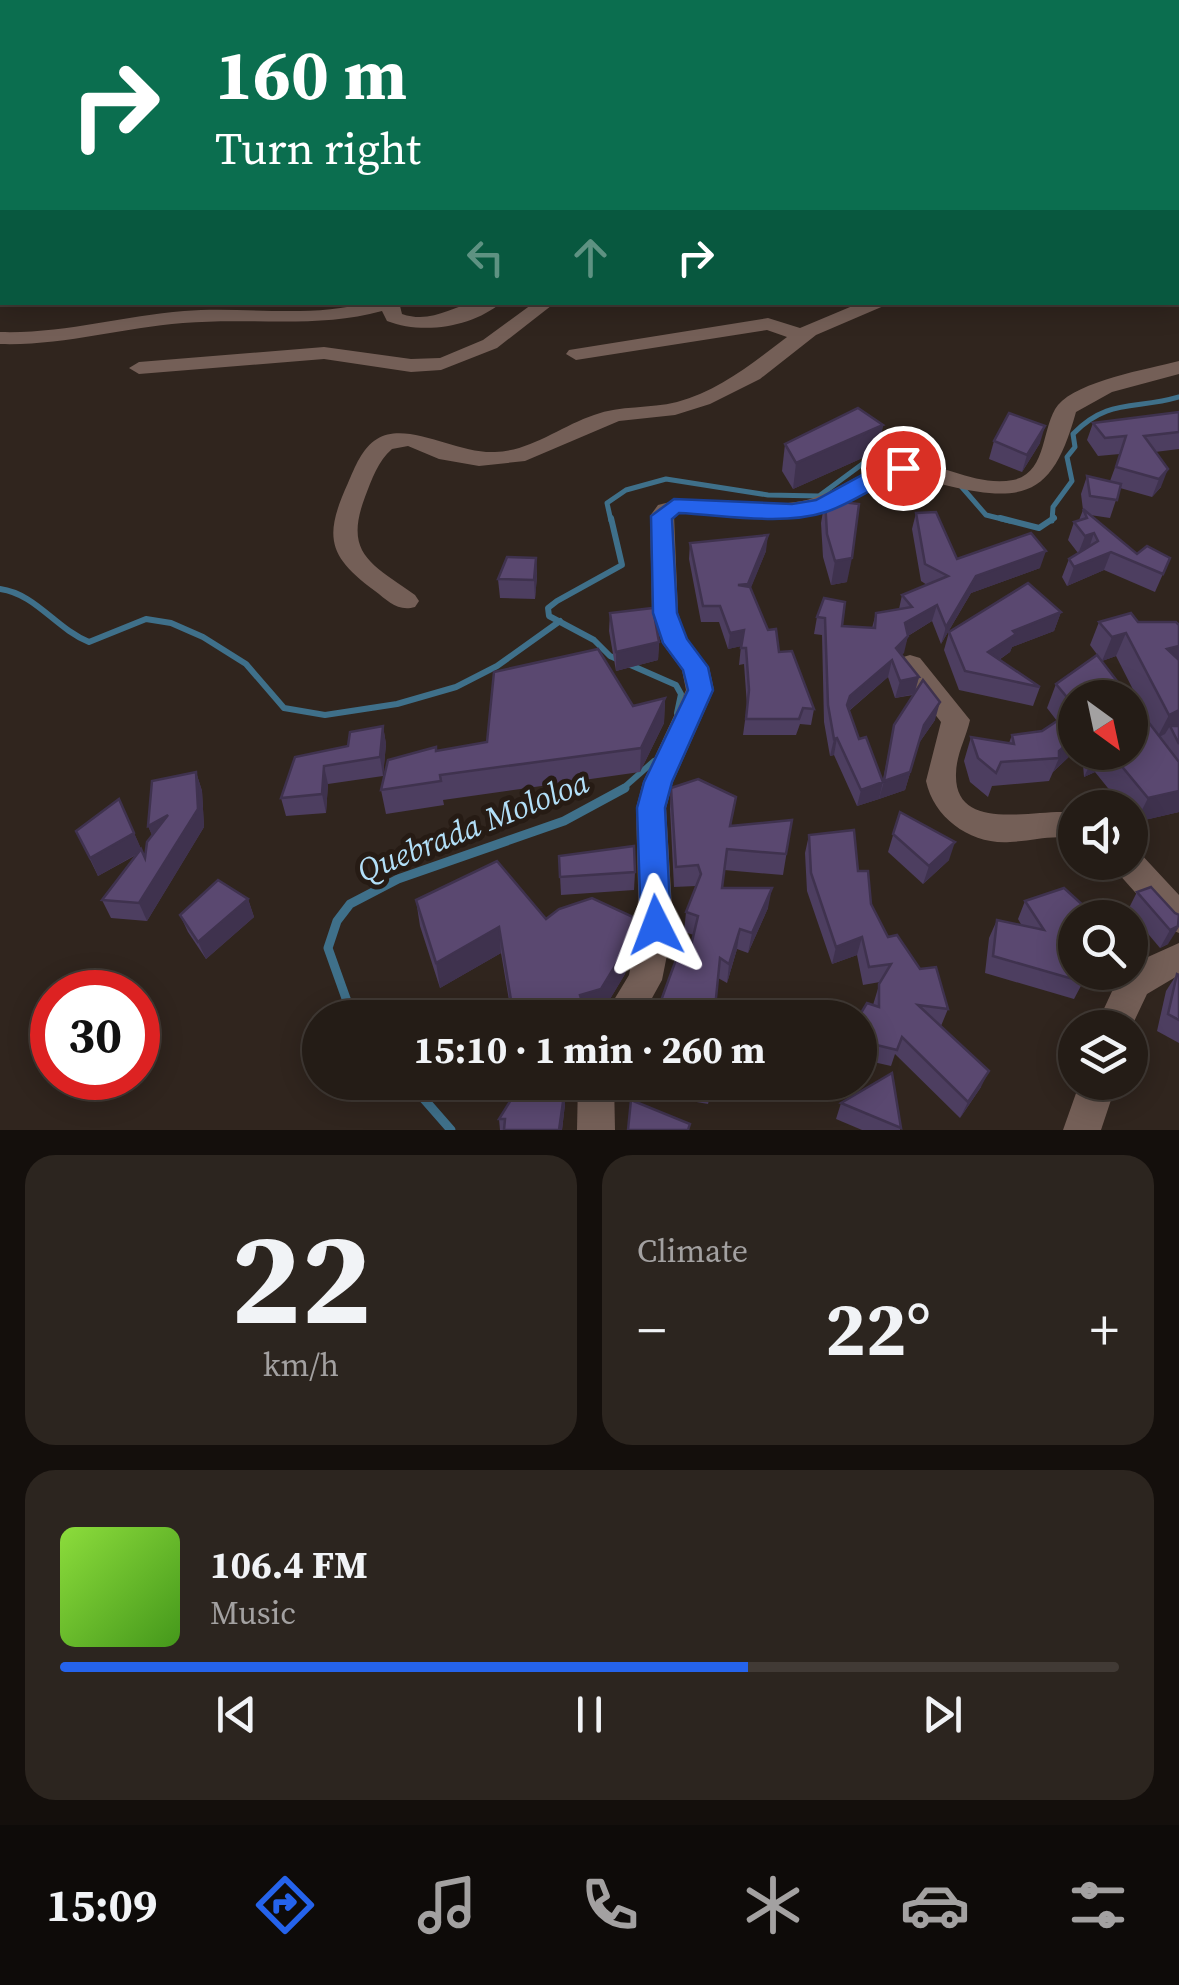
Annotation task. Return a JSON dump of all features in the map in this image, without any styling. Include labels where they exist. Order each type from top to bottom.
[{"type":"street","points":[[0,338],[34,337],[184,316],[261,318],[366,305]]},
{"type":"street","points":[[384,305],[394,317],[416,325],[438,322],[485,305]]},
{"type":"street","points":[[139,368],[324,353],[352,353],[424,366],[444,364],[490,344],[543,305]]},
{"type":"street","points":[[406,601],[361,567],[342,544],[340,531],[372,455],[386,442],[398,438],[412,440],[466,458],[493,460],[518,456],[614,415],[676,409],[703,399],[759,372],[802,335],[842,315],[874,305]]},
{"type":"street","points":[[576,354],[768,324],[802,335]]},
{"type":"street","points":[[633,1000],[645,980],[656,925],[651,808],[658,782],[700,690],[695,667],[676,643],[665,613],[662,516],[674,506],[792,510],[821,506],[883,473],[903,468],[992,488],[1013,488],[1036,480],[1045,472],[1066,408],[1074,400],[1101,388],[1136,383],[1179,367]]},
{"type":"street","points":[[910,666],[956,720],[940,781],[945,796],[957,811],[999,830],[1058,822]]},
{"type":"street","points":[[1144,880],[1179,918]]},
{"type":"street","points":[[1118,1010],[1124,990],[1150,969],[1179,959]]},
{"type":"street","points":[[596,1100],[596,1130]]},
{"type":"street","points":[[1082,1130],[1093,1100]]},
{"type":"building","points":[[858,408],[883,425],[796,463],[785,444]]},
{"type":"building","points":[[1179,412],[1179,432],[1144,436],[1168,469],[1159,479],[1116,467],[1126,436],[1105,438],[1093,423]]},
{"type":"building","points":[[1009,413],[1045,426],[1027,455],[994,441]]},
{"type":"building","points":[[1087,476],[1121,484],[1117,500],[1090,496]]},
{"type":"building","points":[[825,500],[859,504],[852,558],[835,561],[827,534]]},
{"type":"building","points":[[1083,509],[1137,554],[1147,546],[1170,558],[1163,574],[1111,552],[1074,567],[1069,559],[1098,541],[1094,533],[1085,536],[1074,522],[1087,518]]},
{"type":"building","points":[[936,512],[957,559],[1031,533],[1046,551],[976,576],[946,627],[937,605],[905,623],[908,636],[896,648],[919,677],[900,681],[892,660],[850,696],[847,705],[859,739],[866,737],[883,782],[861,790],[837,738],[834,739],[828,705],[825,618],[817,617],[824,598],[845,602],[842,626],[875,628],[876,613],[912,607],[902,595],[948,576],[925,564],[916,513]]},
{"type":"building","points":[[768,535],[748,584],[738,585],[750,587],[768,630],[776,629],[779,652],[792,651],[814,709],[803,708],[799,719],[746,719],[749,690],[746,648],[741,648],[744,630],[730,633],[720,606],[703,606],[690,543]]},
{"type":"building","points":[[507,557],[536,558],[534,580],[498,579]]},
{"type":"building","points":[[1028,583],[1061,612],[1013,631],[1016,634],[988,652],[1040,687],[965,671],[949,632]]},
{"type":"building","points":[[653,608],[659,642],[616,652],[610,613]]},
{"type":"building","points":[[1131,613],[1138,622],[1179,625],[1179,646],[1167,649],[1179,660],[1179,710],[1169,715],[1126,633],[1112,637],[1099,622]]},
{"type":"building","points":[[598,649],[633,706],[665,698],[641,748],[440,775],[441,781],[381,790],[388,760],[436,747],[436,751],[487,742],[494,672]]},
{"type":"building","points":[[1097,655],[1116,680],[1062,680]]},
{"type":"building","points":[[923,680],[940,702],[924,725],[910,772],[884,781],[894,725]]},
{"type":"building","points":[[1058,720],[1058,758],[1001,762],[996,773],[978,758],[971,737],[1014,744],[1012,735],[1042,731]]},
{"type":"building","points":[[1148,722],[1179,762],[1179,791],[1148,798],[1148,790],[1141,790],[1125,770],[1148,770]]},
{"type":"building","points":[[383,726],[380,757],[324,766],[322,794],[281,798],[295,757],[348,746],[350,732]]},
{"type":"building","points":[[1170,726],[1179,726],[1179,744]]},
{"type":"building","points":[[196,772],[198,809],[139,903],[102,900],[141,849],[145,858],[147,842],[168,815],[148,826],[152,781]]},
{"type":"building","points":[[698,779],[736,797],[730,826],[792,820],[786,854],[727,849],[722,888],[772,888],[752,933],[740,929],[729,964],[720,958],[716,1000],[661,1000],[681,946],[690,950],[698,916],[686,912],[701,874],[698,865],[676,867],[671,788]]},
{"type":"building","points":[[119,799],[134,833],[90,858],[76,831]]},
{"type":"building","points":[[900,812],[955,842],[929,866],[893,834]]},
{"type":"building","points":[[854,830],[858,871],[868,871],[871,904],[888,937],[897,935],[920,969],[936,967],[948,1009],[918,1005],[989,1071],[968,1102],[902,1037],[897,1050],[877,1045],[879,984],[891,964],[869,967],[862,937],[836,947],[811,873],[809,835]]},
{"type":"building","points":[[634,846],[635,872],[560,877],[559,856]]},
{"type":"building","points":[[497,861],[546,919],[559,909],[592,898],[633,917],[626,948],[601,989],[580,995],[581,1000],[511,1000],[499,927],[436,963],[416,900]]},
{"type":"building","points":[[218,880],[248,899],[198,942],[180,915]]},
{"type":"building","points":[[1151,887],[1179,915],[1178,926],[1170,930],[1148,900],[1137,892]]},
{"type":"building","points":[[1064,888],[1077,900],[1058,900],[1058,975],[993,956],[997,920],[1044,930],[1025,901]]},
{"type":"building","points":[[1179,975],[1179,1020],[1168,1014]]},
{"type":"building","points":[[892,1073],[901,1128],[841,1103],[877,1100],[877,1082]]},
{"type":"building","points":[[511,1100],[563,1100],[559,1130],[504,1130],[505,1119],[499,1119]]},
{"type":"building","points":[[631,1100],[690,1124],[688,1130],[628,1130]]},
{"type":"waterway","name":"Quebrada Mololoa","points":[[1052,519],[1053,507],[1072,481],[1067,457],[1075,447],[1073,434],[1110,410],[1179,397]]},
{"type":"waterway","name":"Quebrada Mololoa","points":[[611,521],[607,503],[626,490],[666,479],[768,495],[819,496],[884,448],[908,451],[942,472]]},
{"type":"waterway","name":"Quebrada Mololoa","points":[[960,485],[986,515],[1010,521]]},
{"type":"waterway","points":[[559,621],[549,616],[548,608],[622,565],[611,518]]},
{"type":"waterway","name":"Quebrada Mololoa","points":[[1000,518],[1039,528],[1052,519]]},
{"type":"waterway","points":[[0,589],[24,597],[89,642],[146,619],[171,623],[203,637],[246,664],[284,708],[325,715],[397,704],[456,687],[497,666],[559,621]]},
{"type":"waterway","name":"Quebrada Mololoa","points":[[559,621],[594,640],[610,656],[676,685],[681,694],[677,713]]},
{"type":"waterway","name":"Quebrada Mololoa","points":[[621,790],[654,761]]},
{"type":"waterway","name":"Quebrada Mololoa","points":[[621,790],[625,788]]},
{"type":"waterway","name":"Quebrada Mololoa","points":[[347,1000],[328,948],[337,921],[350,904],[398,879],[564,821],[621,790]]},
{"type":"waterway","name":"Quebrada Mololoa","points":[[425,1100],[451,1130]]},
{"type":"route","points":[[656,925],[651,808],[658,782],[700,690],[695,667],[676,643],[665,613],[662,516],[674,506],[792,510],[821,506],[883,473],[903,468]]}]
